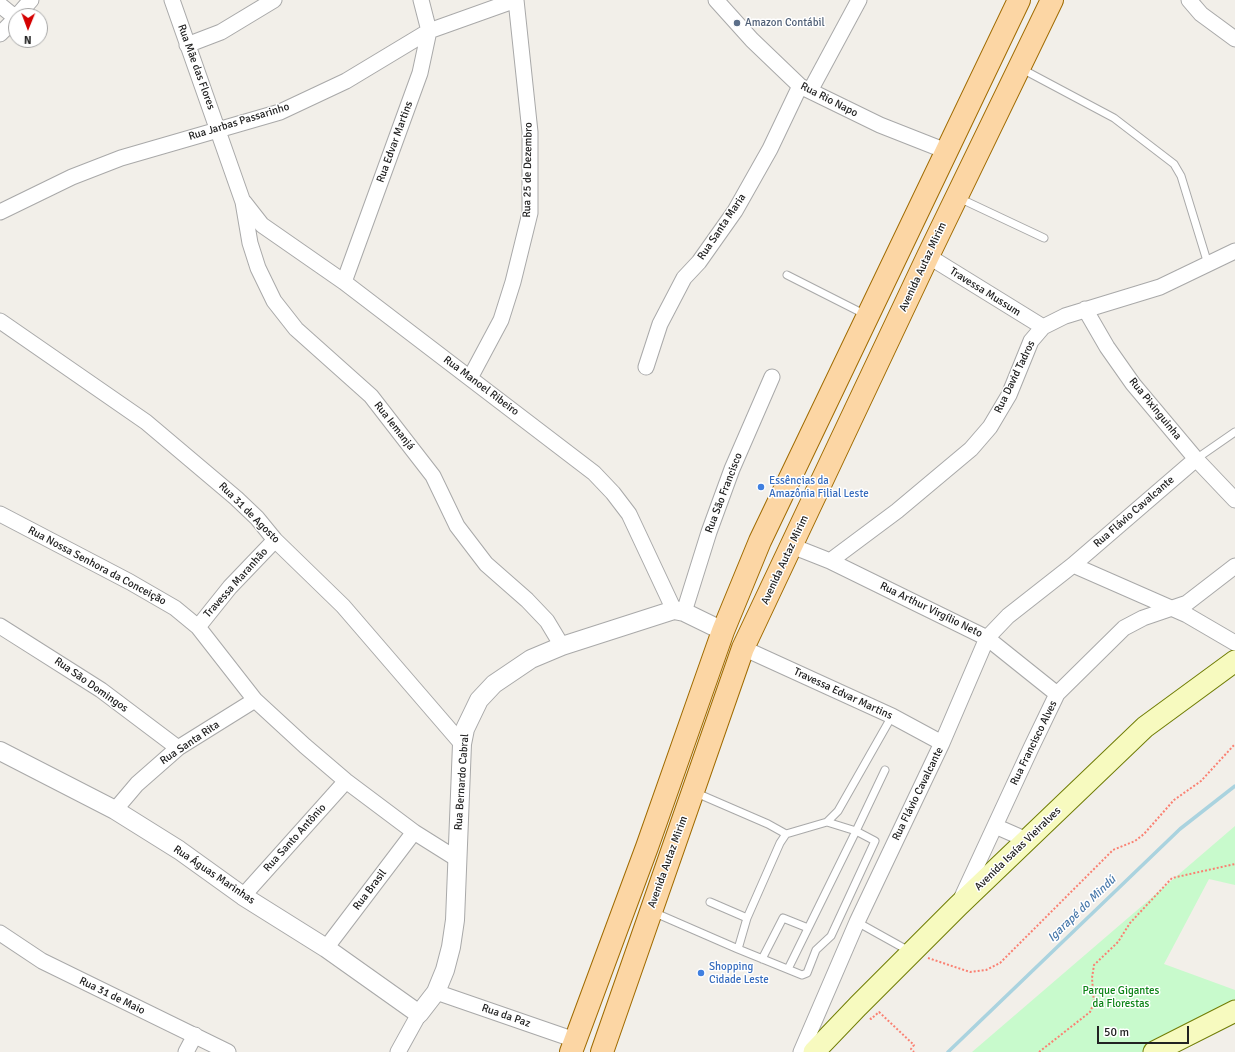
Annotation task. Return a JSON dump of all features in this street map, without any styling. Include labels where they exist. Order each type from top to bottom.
[{"type":"main road","points":[[573,1046],[647,847],[723,631],[760,541],[1019,0]]},
{"type":"main road","name":"Avenida Autaz Mirim","points":[[602,1052],[743,648],[928,256],[1052,0]]},
{"type":"main road","name":"Avenida Isaías Vieiralves","points":[[814,1052],[958,906],[1145,727],[1235,661]]},
{"type":"main road","points":[[1154,1052],[1235,1011]]},
{"type":"street","points":[[24,8],[31,0]]},
{"type":"street","name":"Rua Mãe das Flores","points":[[172,0],[243,202]]},
{"type":"street","points":[[187,45],[221,32],[274,0]]},
{"type":"street","name":"Rua Edvar Martins","points":[[344,282],[420,73],[429,31],[421,0]]},
{"type":"street","name":"Rua Jarbas Passarinho","points":[[0,212],[72,177],[121,158],[280,112],[346,81],[429,31],[516,0]]},
{"type":"street","name":"Rua 25 de Dezembro","points":[[470,378],[501,320],[513,282],[530,213],[530,132],[516,0]]},
{"type":"street","name":"Rua Rio Napo","points":[[716,0],[752,40],[805,89],[880,125],[946,151]]},
{"type":"street","name":"Rua Santa Maria","points":[[646,367],[660,324],[684,278],[699,262],[735,211],[805,89],[860,0]]},
{"type":"street","points":[[1189,0],[1201,14],[1235,39]]},
{"type":"street","points":[[0,34],[8,26]]},
{"type":"street","name":"Rua Manoel Ribeiro","points":[[243,202],[262,225],[344,282],[594,473],[613,493],[629,514],[679,611]]},
{"type":"street","name":"Rua Iemanjá","points":[[243,202],[250,243],[258,268],[274,301],[296,329],[371,396],[433,476],[457,526],[481,558],[527,600],[547,621],[562,646]]},
{"type":"street","name":"Rua David Tadros","points":[[830,561],[897,511],[971,448],[990,427],[1009,395],[1031,341],[1043,327],[1065,316],[1085,309],[1160,287],[1235,252]]},
{"type":"street","name":"Travessa Mussum","points":[[928,256],[1043,327]]},
{"type":"street","name":"Rua Pixinguinha","points":[[1085,309],[1107,347],[1133,384],[1196,459],[1235,500]]},
{"type":"street","name":"Rua 31 de Agosto","points":[[0,321],[146,422],[236,498],[275,540],[343,606],[462,744]]},
{"type":"street","name":"Rua São Francisco","points":[[679,611],[732,469],[772,377]]},
{"type":"street","name":"Rua Flávio Cavalcante","points":[[801,1052],[857,922],[942,743],[987,638],[1008,616],[1073,565],[1196,459]]},
{"type":"street","name":"Rua Nossa Senhora da Conceição","points":[[0,514],[130,582],[175,608],[198,626],[255,700],[346,781],[414,832],[457,859]]},
{"type":"street","name":"Travessa Maranhão","points":[[198,626],[230,587],[275,540]]},
{"type":"street","name":"Rua Arthur Virgílio Neto","points":[[792,546],[830,561],[987,638],[1058,694]]},
{"type":"street","points":[[1073,565],[1187,615],[1235,643]]},
{"type":"street","name":"Rua Francisco Alves","points":[[958,906],[1049,709],[1058,694],[1124,628],[1143,618],[1188,603],[1235,566]]},
{"type":"street","points":[[679,611],[723,631]]},
{"type":"street","name":"Rua Bernardo Cabral","points":[[398,1052],[419,1014],[436,992],[445,970],[451,948],[455,920],[462,744],[465,729],[479,700],[494,684],[531,659],[562,646],[679,611]]},
{"type":"street","name":"Rua São Domingos","points":[[0,626],[101,690],[178,748]]},
{"type":"street","name":"Travessa Edvar Martins","points":[[743,648],[892,716],[942,743]]},
{"type":"street","name":"Rua Santa Rita","points":[[115,810],[137,784],[178,748],[255,700]]},
{"type":"street","name":"Rua Águas Marinhas","points":[[0,751],[115,810],[179,850],[244,896],[326,948],[419,1014]]},
{"type":"street","name":"Rua Santo Antônio","points":[[244,896],[346,781]]},
{"type":"street","points":[[995,826],[1027,840]]},
{"type":"street","name":"Rua Brasil","points":[[326,948],[414,832]]},
{"type":"street","name":"Rua 31 de Maio","points":[[0,933],[42,960],[138,1009],[228,1052]]},
{"type":"street","name":"Rua da Paz","points":[[436,992],[573,1046]]},
{"type":"street","points":[[186,1052],[195,1035]]},
{"type":"lane","points":[[1019,68],[1114,118],[1174,164],[1181,176],[1208,264]]},
{"type":"lane","points":[[957,197],[1044,238]]},
{"type":"lane","points":[[787,275],[868,316]]},
{"type":"lane","points":[[1196,459],[1235,432]]},
{"type":"lane","points":[[738,949],[747,918],[780,843],[786,834],[827,822],[838,811],[892,716]]},
{"type":"lane","points":[[788,970],[885,770]]},
{"type":"lane","points":[[694,791],[768,824],[786,834]]},
{"type":"lane","points":[[651,911],[788,970],[802,975],[807,973],[816,950],[831,936],[875,841],[856,830],[827,822]]},
{"type":"lane","points":[[710,902],[747,918]]},
{"type":"lane","points":[[762,959],[783,918],[808,928]]},
{"type":"lane","points":[[857,922],[912,952]]},
{"type":"path","points":[[912,952],[970,972],[986,970],[1000,963],[1113,850],[1135,841],[1144,834],[1174,800],[1201,781],[1235,744]]},
{"type":"path","points":[[1039,1052],[1090,1012],[1094,1003],[1092,978],[1094,965],[1118,942],[1130,923],[1172,878],[1235,864]]},
{"type":"path","points":[[858,1006],[871,1019],[879,1012],[914,1045],[911,1049],[914,1052]]},
{"type":"green space","name":"Parque Gigantes da Florestas","points":[[1235,826],[1235,885],[1209,879],[1164,964],[1235,990],[1235,1002],[1142,1052],[972,1052]]},
{"type":"waterway","name":"Igarapé do Mindú","points":[[948,1052],[1180,829],[1235,786]]},
{"type":"place","name":"Amazon Contábil","points":[[737,23]]},
{"type":"place","name":"Essências da Amazônia Filial Leste","points":[[761,487]]},
{"type":"place","name":"Shopping Cidade Leste","points":[[701,973]]}]
